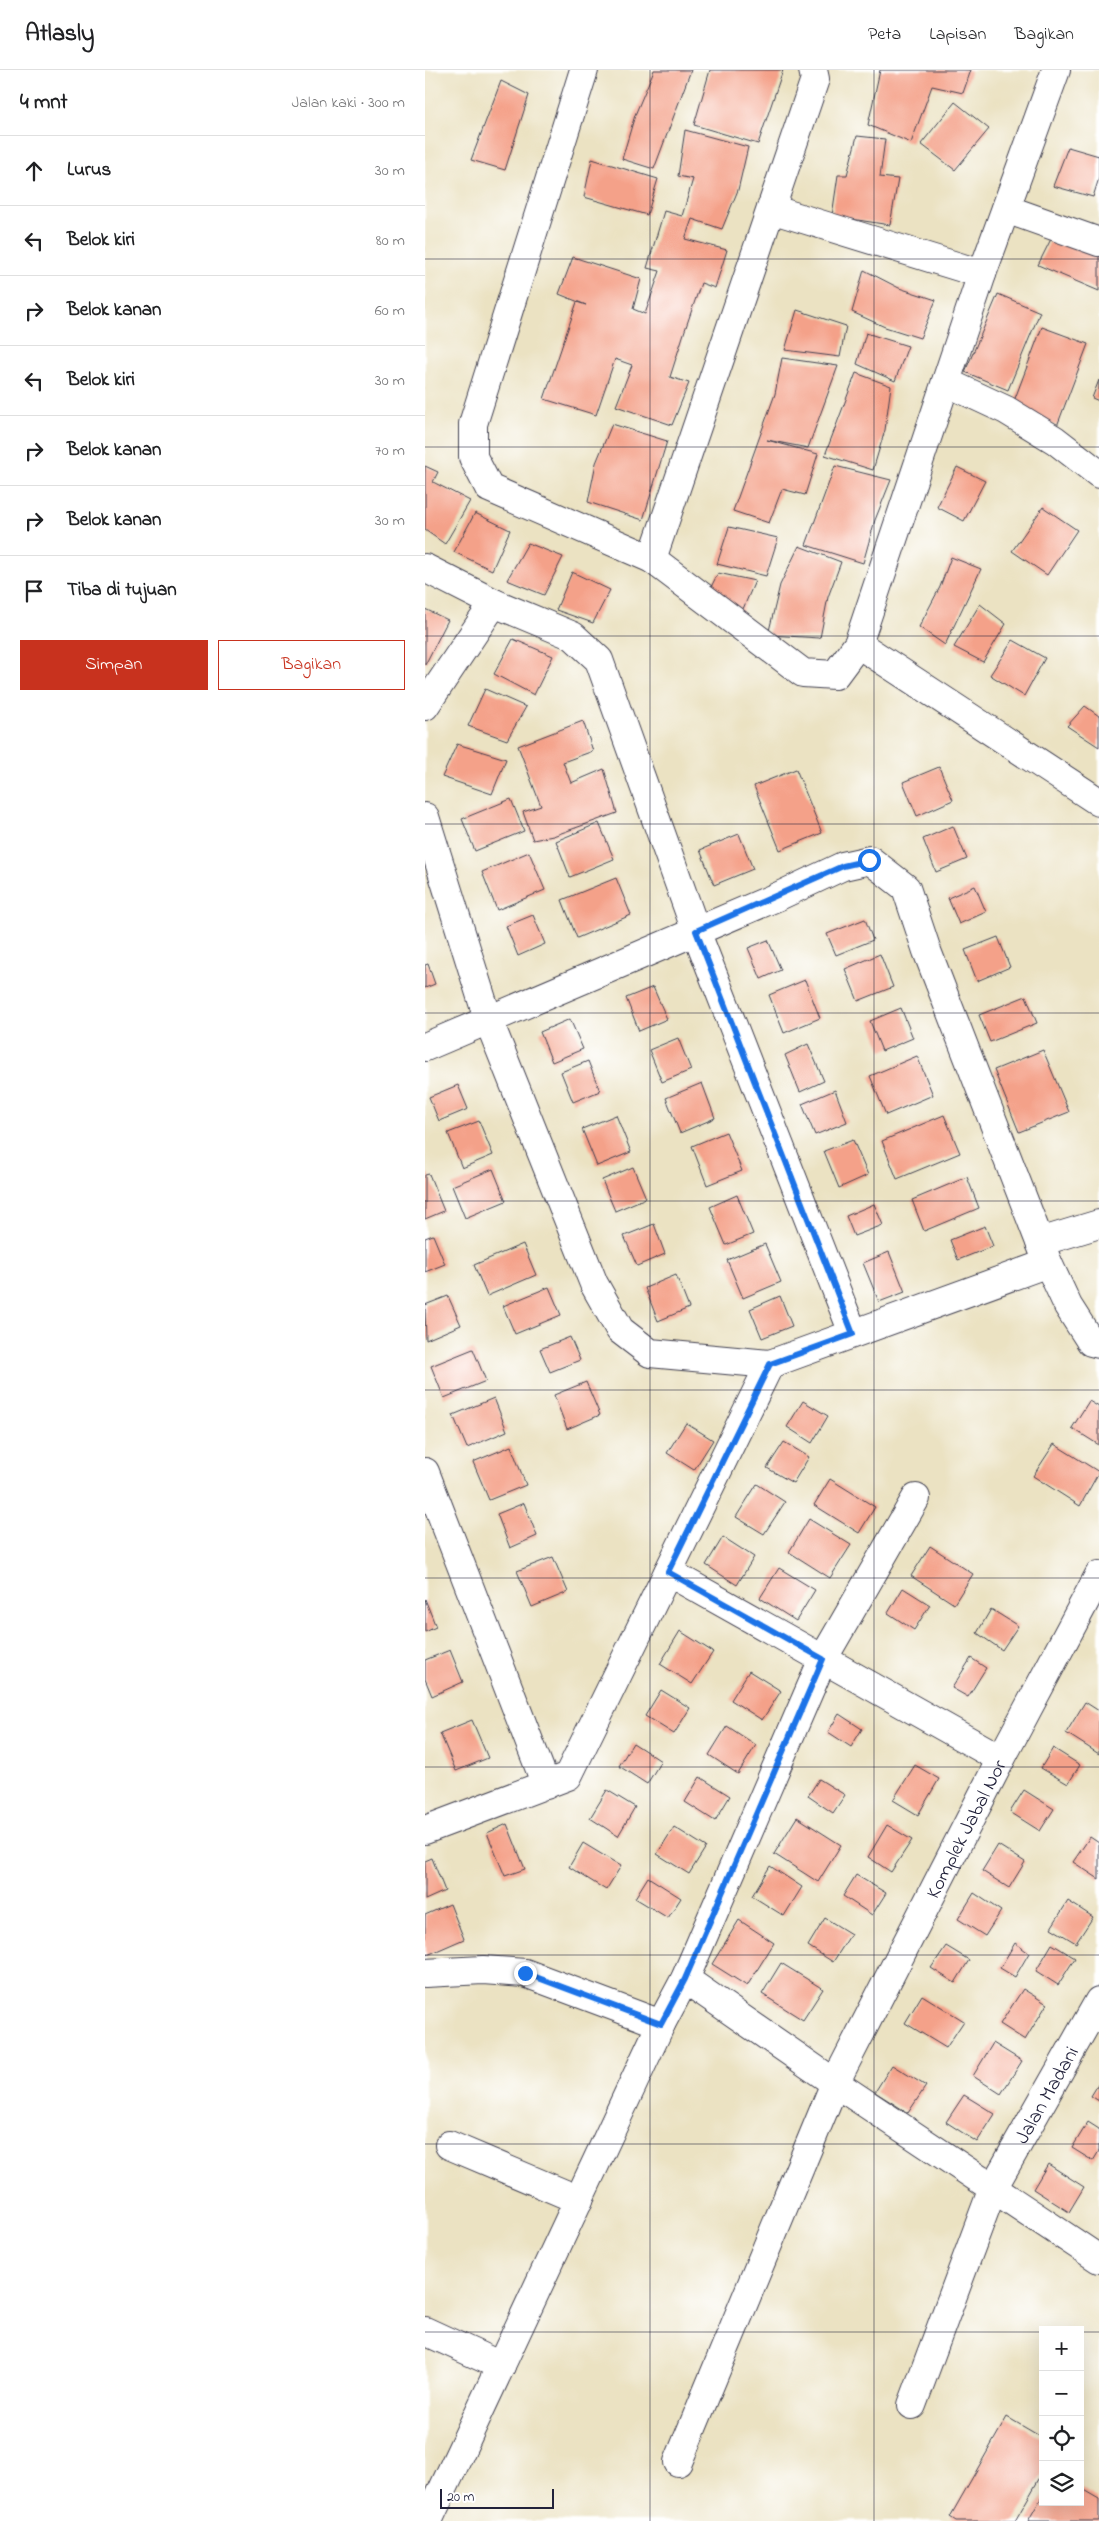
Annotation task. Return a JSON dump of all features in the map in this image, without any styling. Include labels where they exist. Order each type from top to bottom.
[{"type":"street","points":[[584,70],[473,424],[473,457],[489,488],[652,559],[803,673],[835,674],[858,644],[982,274],[1056,70]]},
{"type":"street","points":[[652,559],[815,80],[813,70]]},
{"type":"street","points":[[771,209],[982,274]]},
{"type":"street","points":[[1006,209],[1099,242]]},
{"type":"street","points":[[946,382],[1006,410],[1055,440],[1099,474]]},
{"type":"street","points":[[425,568],[494,603],[573,636],[599,660],[696,931],[853,1334]]},
{"type":"street","points":[[425,706],[494,603]]},
{"type":"street","points":[[858,644],[1099,802]]},
{"type":"street","points":[[425,817],[488,1019],[594,1284],[619,1330],[650,1354],[770,1364],[853,1334],[1044,1252],[1099,1224]]},
{"type":"street","points":[[425,1047],[843,866],[869,860],[906,888],[927,951],[1044,1252],[1068,1306],[1091,1342],[1099,1344]]},
{"type":"street","points":[[425,1830],[567,1776],[770,1364]]},
{"type":"street","points":[[425,1472],[545,1785]]},
{"type":"street","points":[[428,2521],[661,2024],[685,1979],[823,1659],[916,1498]]},
{"type":"street","points":[[668,1572],[1001,1759]]},
{"type":"street","name":"Komplek Jabal Nor","points":[[678,2462],[835,2083],[1001,1759],[1099,1575]]},
{"type":"street","points":[[425,1973],[483,1970],[525,1973],[661,2024]]},
{"type":"street","points":[[685,1979],[835,2083],[1099,2259]]},
{"type":"street","name":"Jalan Madani","points":[[913,2405],[993,2188],[1099,2001]]},
{"type":"street","points":[[449,2146],[579,2200]]},
{"type":"street","points":[[425,2331],[501,2366]]},
{"type":"building","points":[[654,70],[691,70],[654,169],[622,159],[635,115]]},
{"type":"building","points":[[710,70],[783,70],[758,144],[694,125]]},
{"type":"building","points":[[880,70],[971,70],[963,93],[932,86],[911,143],[868,125]]},
{"type":"building","points":[[501,81],[529,95],[505,170],[471,160]]},
{"type":"building","points":[[955,102],[989,129],[955,170],[921,144]]},
{"type":"building","points":[[685,130],[748,147],[738,190],[722,229],[692,219],[685,239],[727,250],[715,288],[701,283],[670,377],[689,383],[672,425],[616,406],[632,365],[615,359],[596,415],[544,399],[577,302],[586,305],[559,294],[573,257],[641,279],[633,309],[645,314],[660,271],[647,268],[664,211],[682,216],[693,179],[678,176]]},
{"type":"building","points":[[857,136],[885,139],[880,177],[898,179],[890,225],[832,216],[838,175],[847,175]]},
{"type":"building","points":[[1068,147],[1099,156],[1099,178],[1093,197],[1053,186]]},
{"type":"building","points":[[592,159],[658,179],[647,215],[584,197]]},
{"type":"building","points":[[1056,229],[1099,250],[1099,291],[1038,265]]},
{"type":"building","points":[[864,270],[899,288],[936,300],[920,338],[885,327],[852,312]]},
{"type":"building","points":[[998,294],[1040,312],[1008,390],[965,372]]},
{"type":"building","points":[[797,310],[846,326],[840,357],[785,350]]},
{"type":"building","points":[[1042,327],[1088,344],[1057,426],[1011,409]]},
{"type":"building","points":[[866,333],[908,346],[895,381],[857,364]]},
{"type":"building","points":[[782,358],[838,366],[808,448],[767,440],[818,454],[805,495],[782,489],[769,523],[733,511],[775,394]]},
{"type":"building","points":[[856,373],[891,386],[885,430],[873,470],[825,455]]},
{"type":"building","points":[[1099,380],[1099,401],[1092,398]]},
{"type":"building","points":[[612,424],[667,441],[643,520],[588,502],[596,463]]},
{"type":"building","points":[[425,466],[438,472],[433,482],[470,501],[445,544],[425,530]]},
{"type":"building","points":[[835,466],[891,480],[875,520],[863,563],[806,545]]},
{"type":"building","points":[[957,467],[985,481],[964,521],[937,507]]},
{"type":"building","points":[[1043,507],[1077,530],[1047,575],[1012,551]]},
{"type":"building","points":[[475,513],[510,530],[492,570],[454,552]]},
{"type":"building","points":[[729,527],[778,538],[766,576],[717,564]]},
{"type":"building","points":[[528,543],[563,557],[544,595],[507,580]]},
{"type":"building","points":[[799,546],[841,562],[828,597],[820,638],[768,635],[780,585]]},
{"type":"building","points":[[951,557],[981,569],[945,645],[919,627],[940,587]]},
{"type":"building","points":[[572,572],[610,590],[593,623],[556,610]]},
{"type":"building","points":[[718,573],[755,581],[737,623],[705,599]]},
{"type":"building","points":[[980,604],[1006,624],[983,662],[954,647]]},
{"type":"building","points":[[425,609],[448,620],[425,665]]},
{"type":"building","points":[[513,639],[553,656],[534,695],[494,674]]},
{"type":"building","points":[[1013,640],[1045,658],[1024,696],[990,675]]},
{"type":"building","points":[[485,689],[526,707],[507,740],[468,726]]},
{"type":"building","points":[[1085,706],[1099,716],[1099,747],[1067,726]]},
{"type":"building","points":[[583,721],[593,751],[563,762],[571,783],[604,769],[617,813],[553,836],[533,840],[523,812],[541,806],[518,746]]},
{"type":"building","points":[[457,744],[506,759],[492,794],[442,777]]},
{"type":"building","points":[[939,767],[953,800],[917,816],[903,782]]},
{"type":"building","points":[[796,769],[822,833],[780,850],[754,786]]},
{"type":"building","points":[[511,799],[524,831],[475,851],[462,819]]},
{"type":"building","points":[[599,823],[614,859],[570,877],[556,841]]},
{"type":"building","points":[[953,826],[967,859],[936,872],[923,839]]},
{"type":"building","points":[[739,834],[753,869],[714,885],[700,850]]},
{"type":"building","points":[[529,852],[545,890],[497,910],[482,872]]},
{"type":"building","points":[[616,878],[631,915],[577,938],[562,900]]},
{"type":"building","points":[[975,886],[986,912],[959,924],[948,898]]},
{"type":"building","points":[[533,915],[545,944],[518,956],[506,926]]},
{"type":"building","points":[[865,919],[873,940],[836,955],[827,934]]},
{"type":"building","points":[[998,937],[1010,967],[977,981],[965,950]]},
{"type":"building","points":[[768,940],[781,970],[761,979],[748,948]]},
{"type":"building","points":[[880,954],[893,987],[858,1001],[845,969]]},
{"type":"building","points":[[428,964],[435,984],[425,988],[425,965]]},
{"type":"building","points":[[805,980],[820,1018],[784,1033],[769,995]]},
{"type":"building","points":[[653,987],[667,1019],[639,1031],[626,998]]},
{"type":"building","points":[[1026,996],[1037,1023],[990,1042],[979,1015]]},
{"type":"building","points":[[901,1008],[913,1038],[882,1051],[870,1021]]},
{"type":"building","points":[[570,1019],[583,1049],[552,1062],[540,1032]]},
{"type":"building","points":[[678,1038],[691,1070],[662,1082],[649,1050]]},
{"type":"building","points":[[808,1044],[824,1081],[800,1092],[785,1055]]},
{"type":"building","points":[[1043,1050],[1069,1112],[1019,1132],[994,1070]]},
{"type":"building","points":[[917,1056],[933,1095],[886,1115],[870,1076]]},
{"type":"building","points":[[588,1061],[600,1091],[573,1102],[561,1072]]},
{"type":"building","points":[[702,1083],[715,1118],[680,1133],[666,1098]]},
{"type":"building","points":[[458,1085],[468,1109],[439,1121],[429,1097]]},
{"type":"building","points":[[835,1090],[847,1122],[815,1135],[802,1104]]},
{"type":"building","points":[[616,1115],[631,1152],[597,1166],[582,1129]]},
{"type":"building","points":[[944,1115],[960,1153],[897,1179],[882,1141]]},
{"type":"building","points":[[479,1121],[493,1155],[462,1168],[448,1133]]},
{"type":"building","points":[[726,1132],[742,1171],[707,1185],[692,1146]]},
{"type":"building","points":[[853,1140],[868,1175],[839,1188],[824,1151]]},
{"type":"building","points":[[633,1167],[646,1198],[615,1211],[602,1180]]},
{"type":"building","points":[[493,1169],[506,1201],[465,1218],[452,1186]]},
{"type":"building","points":[[429,1174],[444,1211],[425,1219],[425,1175]]},
{"type":"building","points":[[967,1177],[979,1208],[924,1231],[912,1200]]},
{"type":"building","points":[[737,1195],[753,1234],[726,1245],[710,1207]]},
{"type":"building","points":[[874,1204],[883,1225],[854,1236],[846,1216]]},
{"type":"building","points":[[654,1224],[665,1254],[637,1266],[624,1236]]},
{"type":"building","points":[[985,1226],[993,1246],[958,1260],[950,1240]]},
{"type":"building","points":[[433,1235],[445,1264],[425,1272],[425,1238]]},
{"type":"building","points":[[523,1244],[536,1275],[487,1296],[474,1265]]},
{"type":"building","points":[[765,1244],[781,1282],[743,1298],[727,1260]]},
{"type":"building","points":[[889,1252],[905,1292],[879,1302],[863,1263]]},
{"type":"building","points":[[676,1275],[689,1308],[658,1321],[645,1288]]},
{"type":"building","points":[[549,1287],[561,1315],[515,1334],[503,1306]]},
{"type":"building","points":[[448,1296],[461,1325],[426,1340],[425,1305]]},
{"type":"building","points":[[780,1296],[792,1326],[762,1338],[750,1309]]},
{"type":"building","points":[[570,1337],[580,1360],[550,1372],[540,1349]]},
{"type":"building","points":[[473,1349],[486,1381],[444,1398],[431,1366]]},
{"type":"building","points":[[586,1382],[600,1415],[567,1429],[554,1395]]},
{"type":"building","points":[[494,1398],[507,1431],[467,1448],[453,1415]]},
{"type":"building","points":[[803,1401],[828,1416],[812,1443],[787,1427]]},
{"type":"building","points":[[1089,1401],[1099,1407],[1099,1445],[1072,1428]]},
{"type":"building","points":[[686,1423],[713,1440],[694,1470],[667,1453]]},
{"type":"building","points":[[784,1442],[809,1457],[793,1483],[767,1468]]},
{"type":"building","points":[[1054,1444],[1099,1472],[1080,1506],[1033,1476]]},
{"type":"building","points":[[511,1446],[526,1485],[489,1500],[473,1462]]},
{"type":"building","points":[[830,1479],[875,1507],[859,1533],[814,1505]]},
{"type":"building","points":[[757,1484],[785,1502],[764,1534],[736,1517]]},
{"type":"building","points":[[524,1503],[537,1536],[510,1548],[497,1514]]},
{"type":"building","points":[[809,1519],[851,1545],[830,1578],[789,1552]]},
{"type":"building","points":[[723,1537],[754,1557],[737,1585],[706,1565]]},
{"type":"building","points":[[930,1546],[973,1574],[954,1604],[911,1576]]},
{"type":"building","points":[[553,1557],[568,1592],[532,1607],[517,1571]]},
{"type":"building","points":[[779,1568],[815,1590],[796,1621],[760,1598]]},
{"type":"building","points":[[903,1588],[930,1605],[914,1630],[888,1613]]},
{"type":"building","points":[[425,1599],[436,1627],[425,1632]]},
{"type":"building","points":[[991,1609],[1018,1626],[1002,1650],[977,1633]]},
{"type":"building","points":[[680,1631],[713,1652],[692,1684],[660,1664]]},
{"type":"building","points":[[450,1650],[463,1682],[432,1696],[425,1679],[425,1660]]},
{"type":"building","points":[[971,1658],[986,1668],[968,1697],[952,1688]]},
{"type":"building","points":[[749,1671],[781,1691],[762,1720],[731,1700]]},
{"type":"building","points":[[661,1690],[690,1708],[674,1734],[645,1716]]},
{"type":"building","points":[[1085,1702],[1099,1711],[1099,1754],[1066,1733]]},
{"type":"building","points":[[839,1714],[862,1729],[851,1747],[828,1732]]},
{"type":"building","points":[[472,1720],[488,1758],[456,1771],[440,1733]]},
{"type":"building","points":[[727,1726],[756,1745],[738,1774],[709,1755]]},
{"type":"building","points":[[633,1743],[661,1761],[647,1784],[619,1766]]},
{"type":"building","points":[[1053,1748],[1080,1765],[1068,1784],[1041,1768]]},
{"type":"building","points":[[915,1765],[939,1779],[918,1815],[893,1800]]},
{"type":"building","points":[[700,1777],[730,1796],[715,1821],[685,1802]]},
{"type":"building","points":[[819,1779],[845,1795],[833,1813],[808,1796]]},
{"type":"building","points":[[607,1790],[635,1807],[618,1836],[590,1818]]},
{"type":"building","points":[[1024,1790],[1054,1809],[1040,1831],[1010,1812]]},
{"type":"building","points":[[797,1817],[841,1845],[818,1882],[774,1854]]},
{"type":"building","points":[[507,1824],[525,1869],[505,1876],[487,1833]]},
{"type":"building","points":[[887,1825],[912,1840],[891,1872],[868,1857]]},
{"type":"building","points":[[674,1827],[706,1847],[689,1874],[657,1854]]},
{"type":"building","points":[[1090,1837],[1099,1843],[1099,1879],[1073,1862]]},
{"type":"building","points":[[583,1843],[621,1866],[606,1890],[569,1867]]},
{"type":"building","points":[[998,1845],[1025,1862],[1009,1888],[982,1871]]},
{"type":"building","points":[[432,1858],[445,1891],[425,1900],[425,1861]]},
{"type":"building","points":[[770,1866],[802,1887],[784,1916],[752,1896]]},
{"type":"building","points":[[856,1875],[886,1893],[872,1915],[843,1896]]},
{"type":"building","points":[[648,1877],[681,1898],[668,1918],[635,1898]]},
{"type":"building","points":[[974,1893],[1001,1911],[985,1936],[958,1919]]},
{"type":"building","points":[[1068,1901],[1093,1917],[1076,1943],[1051,1928]]},
{"type":"building","points":[[450,1904],[464,1939],[425,1956],[425,1915]]},
{"type":"building","points":[[825,1918],[851,1934],[833,1962],[808,1946]]},
{"type":"building","points":[[739,1920],[774,1943],[747,1986],[712,1964]]},
{"type":"building","points":[[1015,1943],[1029,1953],[1015,1977],[1000,1968]]},
{"type":"building","points":[[1052,1944],[1075,1958],[1058,1985],[1036,1971]]},
{"type":"building","points":[[946,1946],[969,1960],[955,1983],[931,1968]]},
{"type":"building","points":[[781,1963],[823,1989],[803,2020],[762,1994]]},
{"type":"building","points":[[1023,1989],[1047,2004],[1025,2040],[1000,2024]]},
{"type":"building","points":[[922,1995],[964,2021],[946,2048],[905,2023]]},
{"type":"building","points":[[993,2043],[1022,2061],[1001,2094],[973,2076]]},
{"type":"building","points":[[892,2065],[926,2086],[908,2113],[875,2092]]},
{"type":"building","points":[[1099,2083],[1099,2101],[1091,2096]]},
{"type":"building","points":[[964,2095],[995,2114],[977,2142],[946,2122]]},
{"type":"building","points":[[1088,2122],[1099,2129],[1099,2151],[1093,2161],[1072,2148]]},
{"type":"building","points":[[1048,2164],[1084,2187],[1069,2212],[1033,2189]]},
{"type":"building","points":[[1007,2417],[1039,2436],[1039,2479],[1015,2521],[956,2521],[950,2517]]},
{"type":"building","points":[[1084,2490],[1099,2499],[1099,2521],[1028,2521],[1039,2502],[1039,2506],[1084,2506]]},
{"type":"route","points":[[525,1973],[661,2024],[685,1979],[823,1659],[668,1572],[770,1364],[853,1334],[696,931],[779,896],[843,866],[869,860]]}]
